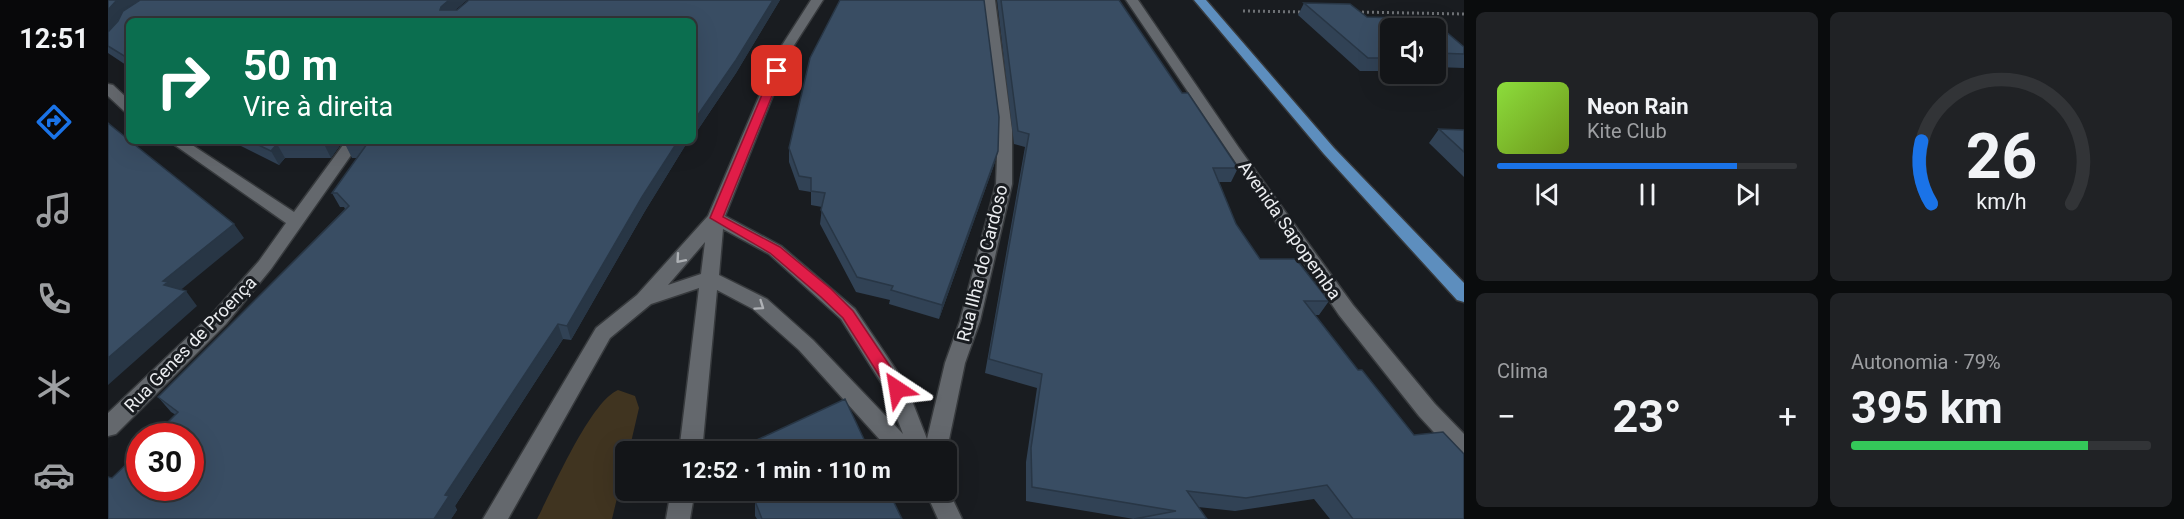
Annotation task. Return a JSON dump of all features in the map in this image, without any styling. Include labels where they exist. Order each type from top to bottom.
[{"type":"main road","points":[[1204,5],[1329,151],[1464,295]]},
{"type":"street","points":[[691,441],[716,218],[785,50],[817,0]]},
{"type":"street","name":"Rua Ilha do Cardoso","points":[[938,441],[956,363],[970,321],[1004,184],[1005,130],[989,0]]},
{"type":"street","name":"Avenida Sapopemba","points":[[1132,0],[1234,151],[1346,310],[1427,410],[1464,449]]},
{"type":"street","points":[[108,88],[126,105]]},
{"type":"street","points":[[180,144],[295,221]]},
{"type":"street","name":"Rua Genes de Proença","points":[[108,427],[219,319],[265,265],[352,144]]},
{"type":"street","points":[[495,519],[603,333],[644,300],[716,218]]},
{"type":"street","points":[[716,218],[775,250],[848,314],[897,389],[917,441]]},
{"type":"street","points":[[644,300],[709,278],[760,304],[790,331],[895,441]]},
{"type":"street","points":[[678,519],[681,501]]},
{"type":"street","points":[[942,501],[950,519]]},
{"type":"path","points":[[1204,5],[1312,12]]},
{"type":"path","points":[[1347,12],[1464,14]]},
{"type":"shaded area","points":[[618,390],[635,396],[639,408],[631,441],[615,441],[616,501],[612,519],[537,519],[584,428],[607,398]]},
{"type":"building","points":[[108,0],[118,0],[108,10]]},
{"type":"building","points":[[140,0],[449,0],[440,10],[457,10],[469,0],[773,0],[736,60],[696,118],[696,18],[126,18],[126,57],[108,46],[108,32],[123,11]]},
{"type":"building","points":[[840,0],[984,0],[999,117],[998,151],[942,305],[891,290],[893,286],[857,277],[821,210],[825,193],[811,191],[811,178],[799,176],[789,148],[810,58]]},
{"type":"building","points":[[1001,0],[1119,0],[1182,93],[1188,93],[1238,168],[1213,168],[1236,224],[1260,259],[1296,259],[1329,301],[1304,301],[1358,370],[1362,370],[1414,435],[1443,432],[1464,454],[1464,519],[1353,519],[1327,485],[1246,498],[1187,491],[1207,519],[1134,519],[1176,511],[1032,487],[1031,448],[1042,374],[989,359],[1029,134],[1018,131]]},
{"type":"building","points":[[1304,3],[1350,4],[1367,17],[1399,18],[1380,18],[1380,58],[1368,58]]},
{"type":"building","points":[[1446,32],[1464,47],[1464,54],[1446,53]]},
{"type":"building","points":[[108,123],[126,138],[126,144],[134,144],[234,224],[163,281],[168,282],[164,285],[186,291],[108,358]]},
{"type":"building","points":[[1439,129],[1464,130],[1464,152]]},
{"type":"building","points":[[256,144],[277,144],[271,151]]},
{"type":"building","points":[[367,144],[676,144],[642,197],[567,326],[558,324],[445,495],[449,496],[434,519],[108,519],[108,477],[112,478],[126,464],[126,501],[204,501],[204,423],[167,423],[178,412],[158,397],[349,206],[337,193],[332,193]]},
{"type":"building","points":[[845,399],[865,441],[755,441]]},
{"type":"building","points":[[755,501],[893,501],[902,519],[762,519]]},
{"type":"route","points":[[777,71],[745,143],[716,218],[775,250],[826,293],[848,314],[897,389]]}]
